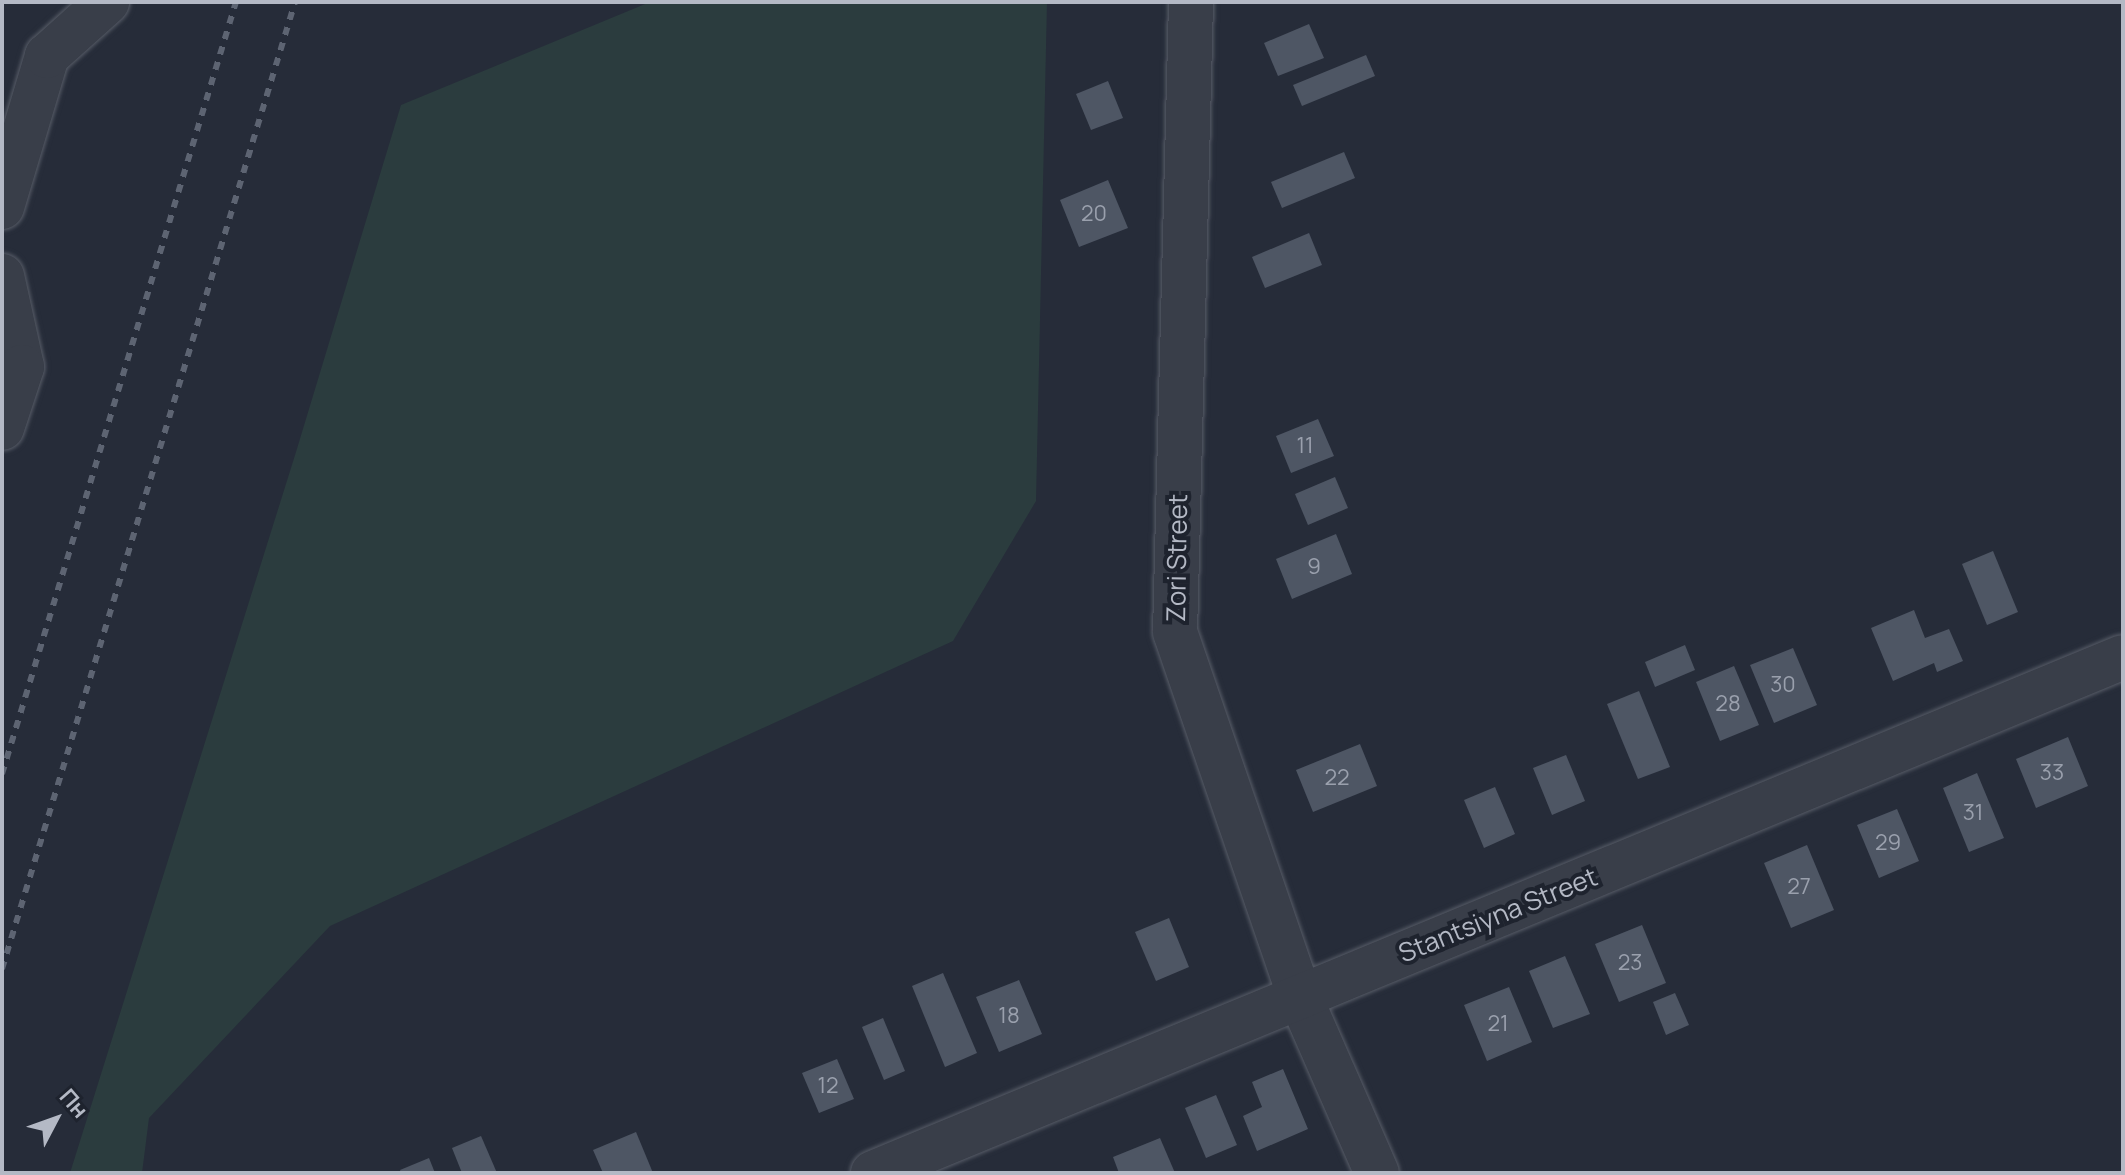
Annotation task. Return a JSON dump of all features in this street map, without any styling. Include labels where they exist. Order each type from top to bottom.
[{"type":"street","points":[[2,207],[47,56],[107,2]]},
{"type":"street","name":"Zori Street","points":[[1191,2],[1175,632],[1300,997],[1377,1173]]},
{"type":"street","points":[[2,276],[22,367],[2,428]]},
{"type":"street","name":"Stantsiyna Street","points":[[873,1173],[2123,657]]},
{"type":"shaded area","points":[[650,2],[1047,2],[1036,501],[953,641],[330,926],[149,1118],[142,1173],[70,1173],[296,452],[401,105]]},
{"type":"building","points":[[1309,24],[1324,58],[1278,76],[1264,43]]},
{"type":"building","points":[[1366,55],[1375,76],[1302,106],[1293,85]]},
{"type":"building","points":[[1108,81],[1123,118],[1091,130],[1076,94]]},
{"type":"building","points":[[1344,152],[1355,178],[1282,208],[1271,182]]},
{"type":"building","points":[[1108,180],[1128,228],[1079,247],[1060,200]]},
{"type":"building","points":[[1309,233],[1322,265],[1265,288],[1252,257]]},
{"type":"building","points":[[1318,419],[1334,456],[1291,473],[1276,436]]},
{"type":"building","points":[[1335,477],[1348,508],[1308,525],[1295,494]]},
{"type":"building","points":[[1336,534],[1352,574],[1292,599],[1276,559]]},
{"type":"building","points":[[1993,551],[2018,612],[1987,625],[1962,564]]},
{"type":"building","points":[[1914,610],[1925,638],[1949,629],[1963,661],[1937,672],[1934,663],[1893,681],[1871,628]]},
{"type":"building","points":[[1685,645],[1695,670],[1655,687],[1645,662]]},
{"type":"building","points":[[1793,648],[1817,705],[1774,723],[1750,665]]},
{"type":"building","points":[[1734,666],[1759,725],[1720,741],[1696,682]]},
{"type":"building","points":[[1639,691],[1670,767],[1638,779],[1607,704]]},
{"type":"building","points":[[2068,737],[2088,786],[2036,808],[2016,759]]},
{"type":"building","points":[[1360,744],[1377,786],[1313,812],[1296,770]]},
{"type":"building","points":[[1566,755],[1585,801],[1552,815],[1533,768]]},
{"type":"building","points":[[1977,773],[2004,838],[1969,852],[1943,788]]},
{"type":"building","points":[[1495,787],[1515,834],[1484,848],[1464,800]]},
{"type":"building","points":[[1897,809],[1919,861],[1879,878],[1857,825]]},
{"type":"building","points":[[1807,845],[1834,910],[1791,928],[1764,863]]},
{"type":"building","points":[[1169,918],[1189,967],[1156,981],[1135,932]]},
{"type":"building","points":[[1642,925],[1666,983],[1619,1002],[1595,944]]},
{"type":"building","points":[[1565,956],[1590,1014],[1553,1028],[1529,971]]},
{"type":"building","points":[[943,973],[977,1053],[945,1067],[912,986]]},
{"type":"building","points":[[1019,980],[1042,1034],[999,1052],[976,997]]},
{"type":"building","points":[[1509,987],[1532,1042],[1487,1061],[1464,1005]]},
{"type":"building","points":[[1675,993],[1689,1025],[1666,1035],[1653,1002]]},
{"type":"building","points":[[883,1018],[905,1071],[884,1080],[862,1027]]},
{"type":"building","points":[[837,1059],[854,1099],[819,1113],[802,1073]]},
{"type":"building","points":[[1283,1069],[1308,1129],[1257,1151],[1243,1116],[1262,1107],[1252,1082]]},
{"type":"building","points":[[1216,1095],[1237,1145],[1206,1158],[1185,1108]]},
{"type":"building","points":[[636,1132],[653,1173],[603,1173],[593,1150]]},
{"type":"building","points":[[481,1136],[497,1173],[462,1173],[452,1148]]},
{"type":"building","points":[[1160,1138],[1175,1173],[1119,1173],[1113,1157]]},
{"type":"building","points":[[429,1158],[435,1173],[401,1173],[400,1170]]},
{"type":"railway","points":[[2,774],[236,2]]},
{"type":"railway","points":[[2,969],[295,2]]}]
